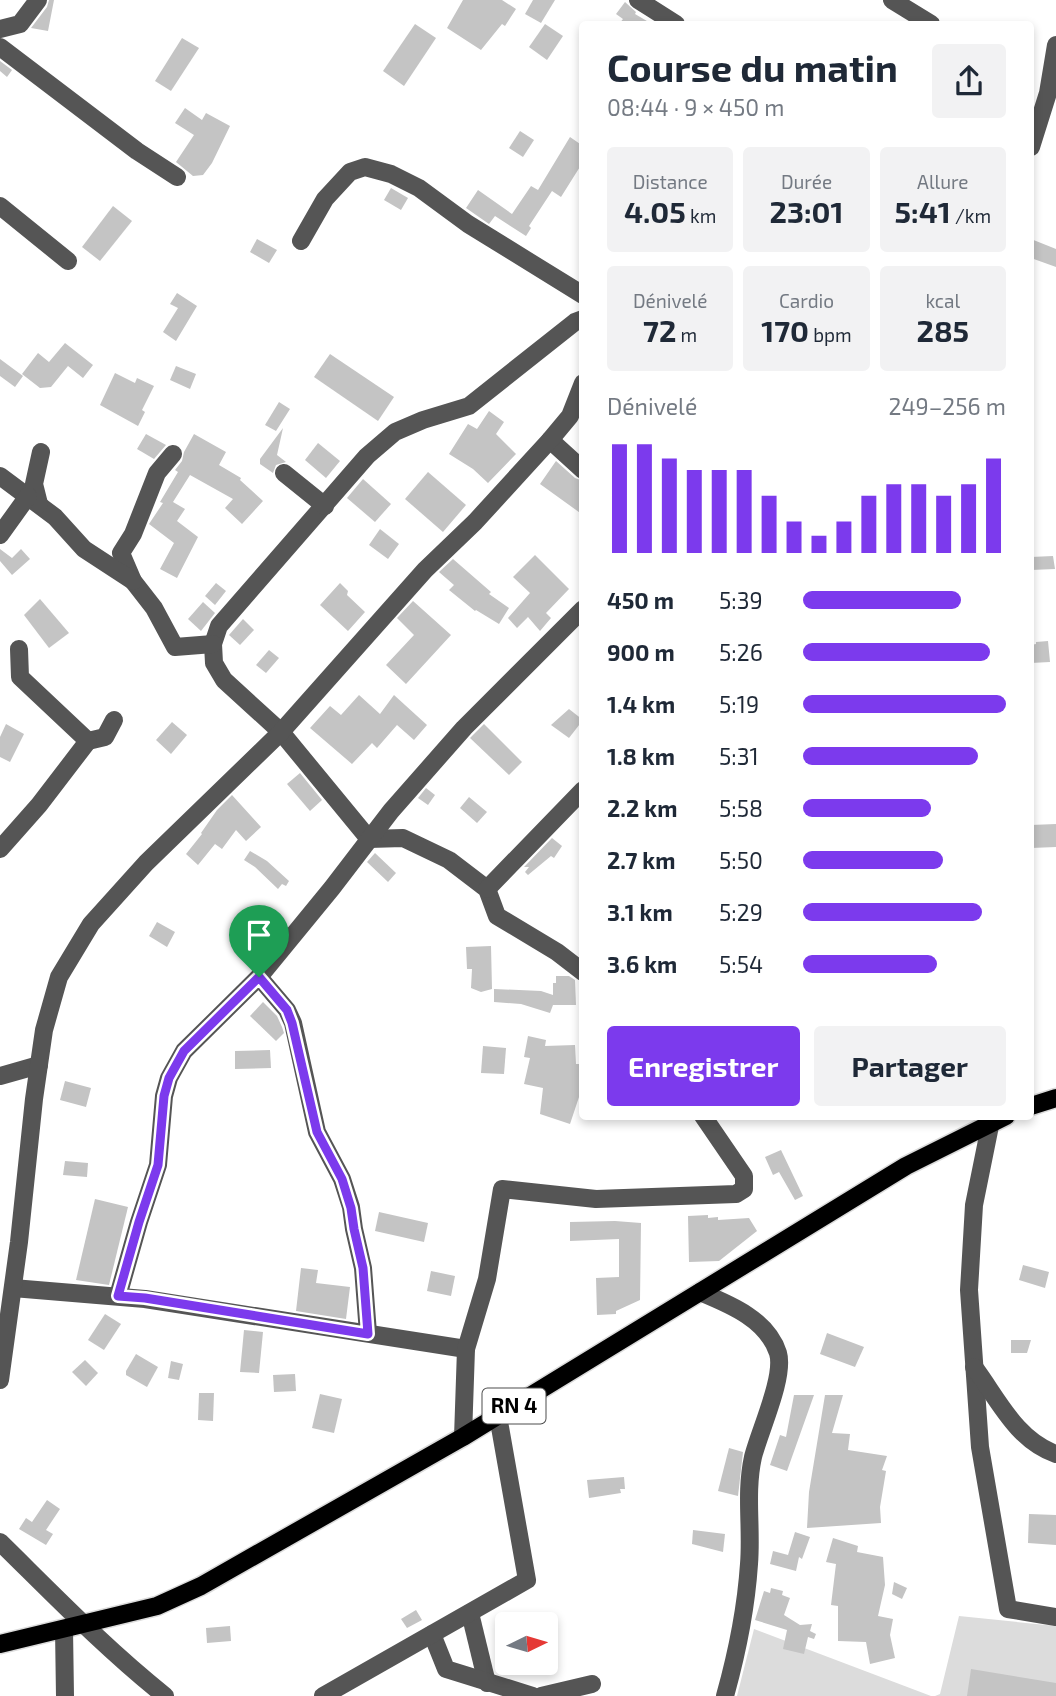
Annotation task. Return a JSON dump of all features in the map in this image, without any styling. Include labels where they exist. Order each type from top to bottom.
[{"type":"main road","points":[[1034,1105],[1056,1098]]},
{"type":"main road","name":"RN 4","points":[[0,1644],[158,1605],[201,1586],[463,1437],[906,1166],[994,1120]]},
{"type":"street","points":[[0,29],[20,23],[38,0]]},
{"type":"street","points":[[638,0],[671,21]]},
{"type":"street","points":[[892,0],[926,21]]},
{"type":"street","points":[[1034,135],[1056,45]]},
{"type":"street","points":[[0,47],[137,151],[177,177]]},
{"type":"street","points":[[301,241],[325,199],[350,172],[365,167],[391,174],[419,188],[468,224],[579,293]]},
{"type":"street","points":[[0,206],[68,261]]},
{"type":"street","points":[[369,839],[281,732],[224,680],[214,663],[213,644],[219,626],[367,456],[395,432],[469,406],[579,320]]},
{"type":"street","points":[[0,1380],[44,1030],[60,977],[91,924],[155,855],[281,732],[425,570],[475,522],[570,416],[579,393]]},
{"type":"street","points":[[550,440],[579,466]]},
{"type":"street","points":[[0,536],[33,500],[41,452]]},
{"type":"street","points":[[173,454],[157,473],[132,534],[121,553],[133,581],[154,608],[175,647],[213,644]]},
{"type":"street","points":[[284,473],[325,506]]},
{"type":"street","points":[[0,476],[55,517],[83,549],[133,581]]},
{"type":"street","points":[[118,1296],[158,1165],[164,1096],[169,1078],[184,1051],[259,977],[369,839],[464,728],[579,614]]},
{"type":"street","points":[[19,649],[20,677],[88,741]]},
{"type":"street","points":[[0,849],[39,805],[88,741],[105,737],[114,720]]},
{"type":"street","points":[[487,889],[579,794]]},
{"type":"street","points":[[369,839],[403,838],[449,860],[487,889],[497,916],[557,952],[579,969]]},
{"type":"street","points":[[259,977],[287,1010],[317,1132],[342,1179],[351,1208],[363,1268],[368,1334]]},
{"type":"street","points":[[0,1076],[39,1065]]},
{"type":"street","points":[[463,1437],[466,1349],[487,1279],[502,1189],[596,1199],[736,1194],[744,1189],[744,1176],[706,1120]]},
{"type":"street","points":[[996,1120],[974,1205],[969,1290],[980,1447],[1008,1609],[1056,1617]]},
{"type":"street","points":[[13,1288],[145,1298],[466,1349]]},
{"type":"street","points":[[700,1292],[747,1315],[768,1336],[778,1353],[779,1371],[754,1455],[749,1483],[749,1562],[742,1625],[725,1696]]},
{"type":"street","points":[[974,1367],[1019,1431],[1041,1449],[1056,1454]]},
{"type":"street","points":[[323,1696],[527,1580],[498,1416]]},
{"type":"street","points":[[0,1542],[84,1625],[165,1696]]},
{"type":"street","points":[[470,1613],[487,1683]]},
{"type":"street","points":[[64,1629],[65,1696]]},
{"type":"street","points":[[432,1634],[446,1669],[533,1696]]},
{"type":"street","points":[[541,1696],[592,1684]]},
{"type":"shaded area","points":[[959,1616],[1056,1626],[1056,1696],[935,1696],[940,1694]]},
{"type":"shaded area","points":[[754,1629],[931,1696],[737,1696]]},
{"type":"building","points":[[49,0],[54,0],[48,31],[31,28],[47,7]]},
{"type":"building","points":[[463,0],[502,0],[516,9],[505,26],[502,24],[481,50],[447,28]]},
{"type":"building","points":[[533,0],[555,0],[541,23],[525,14]]},
{"type":"building","points":[[625,2],[635,14],[647,21],[621,21],[623,19],[616,14]]},
{"type":"building","points":[[415,24],[436,38],[404,86],[383,71]]},
{"type":"building","points":[[545,24],[563,36],[547,60],[529,47]]},
{"type":"building","points":[[182,38],[199,48],[171,91],[155,81]]},
{"type":"building","points":[[0,61],[12,70],[7,77],[0,71]]},
{"type":"building","points":[[185,108],[202,120],[206,113],[230,126],[203,175],[193,176],[176,162],[194,135],[175,123]]},
{"type":"building","points":[[520,131],[534,140],[523,157],[509,148]]},
{"type":"building","points":[[570,137],[579,143],[579,168],[561,197],[552,191],[529,226],[531,228],[526,236],[495,216],[489,224],[466,208],[478,190],[512,214],[531,186],[538,190]]},
{"type":"building","points":[[391,188],[408,198],[401,210],[384,200]]},
{"type":"building","points":[[113,206],[132,221],[100,261],[82,247]]},
{"type":"building","points":[[257,239],[277,250],[269,263],[250,252]]},
{"type":"building","points":[[1034,240],[1056,249],[1056,267],[1034,259]]},
{"type":"building","points":[[177,293],[197,306],[176,341],[163,332],[178,308],[170,304]]},
{"type":"building","points":[[65,343],[93,365],[83,378],[68,366],[51,387],[40,388],[22,374],[38,353],[49,362]]},
{"type":"building","points":[[330,354],[394,397],[378,421],[314,377]]},
{"type":"building","points":[[0,359],[23,376],[15,387],[0,376]]},
{"type":"building","points":[[176,366],[196,374],[190,389],[170,380]]},
{"type":"building","points":[[115,373],[135,383],[137,378],[154,386],[142,410],[145,412],[138,426],[100,405]]},
{"type":"building","points":[[279,402],[290,409],[276,431],[265,425]]},
{"type":"building","points":[[489,411],[504,422],[496,434],[516,454],[488,483],[473,469],[449,454],[468,424],[477,429]]},
{"type":"building","points":[[283,428],[277,455],[286,462],[276,465],[273,473],[260,464],[260,459]]},
{"type":"building","points":[[146,434],[166,445],[154,459],[137,449]]},
{"type":"building","points":[[194,434],[226,452],[219,465],[241,478],[240,480],[263,501],[242,524],[225,508],[233,499],[190,475],[173,502],[185,509],[177,521],[198,537],[177,578],[160,569],[174,543],[149,524],[163,503],[160,502],[178,472],[175,470]]},
{"type":"building","points":[[318,443],[340,461],[326,478],[305,460]]},
{"type":"building","points":[[556,461],[579,480],[579,512],[540,484]]},
{"type":"building","points":[[428,472],[466,505],[443,532],[405,499]]},
{"type":"building","points":[[363,479],[391,504],[375,522],[347,498]]},
{"type":"building","points":[[380,529],[399,544],[388,559],[369,545]]},
{"type":"building","points":[[0,549],[12,558],[21,549],[30,559],[12,575],[0,561]]},
{"type":"building","points":[[535,555],[569,589],[546,613],[551,618],[540,631],[528,617],[517,628],[508,618],[530,593],[513,577]]},
{"type":"building","points":[[1053,556],[1055,569],[1034,570],[1034,557]]},
{"type":"building","points":[[453,559],[491,592],[489,594],[509,608],[499,624],[475,611],[449,590],[454,585],[439,572]]},
{"type":"building","points":[[216,583],[226,591],[215,605],[205,596]]},
{"type":"building","points":[[340,583],[348,591],[347,595],[365,612],[348,631],[320,605]]},
{"type":"building","points":[[40,599],[69,633],[49,648],[24,615]]},
{"type":"building","points":[[413,601],[451,635],[406,684],[386,665],[414,635],[397,618]]},
{"type":"building","points":[[203,602],[215,613],[201,631],[188,619]]},
{"type":"building","points":[[243,619],[254,630],[240,645],[229,635]]},
{"type":"building","points":[[1048,641],[1050,662],[1034,663],[1036,642]]},
{"type":"building","points":[[269,650],[279,658],[266,673],[256,665]]},
{"type":"building","points":[[359,695],[380,714],[394,695],[427,725],[414,740],[397,725],[377,748],[372,743],[352,764],[310,728],[330,706],[341,715]]},
{"type":"building","points":[[569,709],[579,717],[579,725],[569,738],[551,725]]},
{"type":"building","points":[[172,722],[187,735],[171,754],[156,740]]},
{"type":"building","points":[[6,724],[24,734],[10,762],[0,757],[0,737]]},
{"type":"building","points":[[484,724],[522,762],[509,775],[470,738]]},
{"type":"building","points":[[300,773],[322,800],[310,811],[287,784]]},
{"type":"building","points":[[426,788],[435,795],[428,805],[418,798]]},
{"type":"building","points":[[232,795],[261,827],[246,841],[236,830],[222,849],[215,844],[198,865],[186,854],[217,810]]},
{"type":"building","points":[[469,797],[487,812],[477,823],[460,808]]},
{"type":"building","points":[[1056,824],[1056,847],[1034,848],[1034,825]]},
{"type":"building","points":[[552,838],[562,846],[554,858],[551,856],[528,875],[525,872],[529,867],[524,867]]},
{"type":"building","points":[[250,851],[267,861],[289,881],[286,886],[282,884],[278,889],[244,860]]},
{"type":"building","points":[[375,853],[396,873],[388,882],[367,862]]},
{"type":"building","points":[[157,922],[175,932],[167,947],[149,936]]},
{"type":"building","points":[[491,946],[492,989],[481,992],[471,988],[472,969],[467,969],[466,947]]},
{"type":"building","points":[[556,976],[569,976],[575,980],[576,1005],[553,1005],[550,1013],[521,1004],[494,1002],[494,989],[541,991],[553,995]]},
{"type":"building","points":[[263,1002],[277,1016],[284,1033],[276,1041],[250,1016]]},
{"type":"building","points":[[528,1036],[546,1040],[545,1046],[575,1045],[576,1064],[579,1064],[579,1097],[570,1124],[540,1114],[543,1088],[524,1084],[530,1058],[524,1057]]},
{"type":"building","points":[[483,1046],[506,1048],[504,1074],[481,1073]]},
{"type":"building","points":[[270,1050],[271,1068],[235,1069],[235,1051]]},
{"type":"building","points":[[65,1081],[91,1088],[86,1107],[60,1100]]},
{"type":"building","points":[[781,1150],[803,1196],[795,1200],[779,1172],[773,1175],[765,1157]]},
{"type":"building","points":[[65,1161],[88,1163],[87,1177],[63,1175]]},
{"type":"building","points":[[95,1199],[128,1207],[109,1285],[76,1280]]},
{"type":"building","points":[[379,1212],[428,1223],[424,1242],[375,1231]]},
{"type":"building","points":[[708,1215],[708,1218],[718,1217],[718,1220],[749,1218],[757,1231],[719,1261],[689,1262],[688,1216]]},
{"type":"building","points":[[570,1222],[641,1223],[640,1300],[616,1311],[616,1314],[597,1315],[596,1278],[619,1277],[619,1239],[570,1241]]},
{"type":"building","points":[[1023,1265],[1049,1272],[1045,1288],[1019,1280]]},
{"type":"building","points":[[301,1268],[318,1270],[316,1283],[350,1287],[346,1319],[296,1311]]},
{"type":"building","points":[[431,1271],[455,1276],[451,1296],[427,1291]]},
{"type":"building","points":[[105,1314],[121,1324],[104,1350],[88,1340]]},
{"type":"building","points":[[244,1330],[263,1332],[259,1373],[240,1372]]},
{"type":"building","points":[[827,1333],[864,1347],[855,1367],[820,1354]]},
{"type":"building","points":[[1011,1340],[1031,1340],[1027,1353],[1011,1353]]},
{"type":"building","points":[[136,1354],[158,1367],[147,1387],[126,1375]]},
{"type":"building","points":[[85,1360],[98,1373],[86,1386],[72,1372]]},
{"type":"building","points":[[171,1361],[183,1364],[179,1380],[168,1378]]},
{"type":"building","points":[[295,1374],[296,1391],[274,1392],[273,1375]]},
{"type":"building","points":[[199,1393],[214,1393],[213,1421],[198,1420]]},
{"type":"building","points":[[320,1394],[342,1399],[334,1433],[312,1428]]},
{"type":"building","points":[[794,1395],[814,1395],[787,1471],[770,1465],[780,1435],[786,1437]]},
{"type":"building","points":[[825,1395],[843,1395],[832,1433],[850,1434],[848,1450],[887,1456],[882,1470],[886,1471],[880,1507],[881,1523],[807,1528],[809,1492]]},
{"type":"building","points":[[729,1448],[743,1452],[738,1496],[718,1491]]},
{"type":"building","points":[[624,1477],[625,1489],[620,1489],[621,1493],[589,1498],[587,1480]]},
{"type":"building","points":[[47,1500],[60,1509],[46,1530],[53,1534],[46,1545],[19,1529],[26,1518],[32,1522]]},
{"type":"building","points":[[1029,1514],[1056,1515],[1056,1545],[1028,1543]]},
{"type":"building","points":[[693,1530],[725,1534],[723,1552],[692,1544]]},
{"type":"building","points":[[795,1532],[810,1537],[802,1559],[799,1557],[796,1571],[770,1564],[773,1551],[788,1555]]},
{"type":"building","points":[[833,1538],[858,1546],[857,1552],[883,1557],[885,1585],[878,1616],[893,1619],[890,1635],[895,1658],[870,1664],[866,1642],[838,1641],[838,1606],[831,1605],[836,1564],[826,1562]]},
{"type":"building","points":[[894,1582],[907,1588],[902,1599],[892,1594]]},
{"type":"building","points":[[771,1588],[783,1591],[782,1595],[790,1598],[784,1615],[800,1625],[812,1624],[810,1631],[816,1634],[814,1639],[808,1637],[804,1654],[783,1649],[787,1630],[755,1620],[764,1591],[770,1593]]},
{"type":"building","points":[[416,1610],[422,1620],[407,1628],[401,1619]]},
{"type":"building","points":[[230,1626],[231,1641],[207,1643],[206,1628]]},
{"type":"building","points":[[971,1669],[1056,1683],[1056,1696],[967,1696]]},
{"type":"route","points":[[259,977],[287,1010],[297,1040],[317,1132],[342,1179],[351,1208],[368,1304],[368,1334],[118,1296],[158,1165],[164,1096],[169,1078],[184,1051],[259,977]]}]
